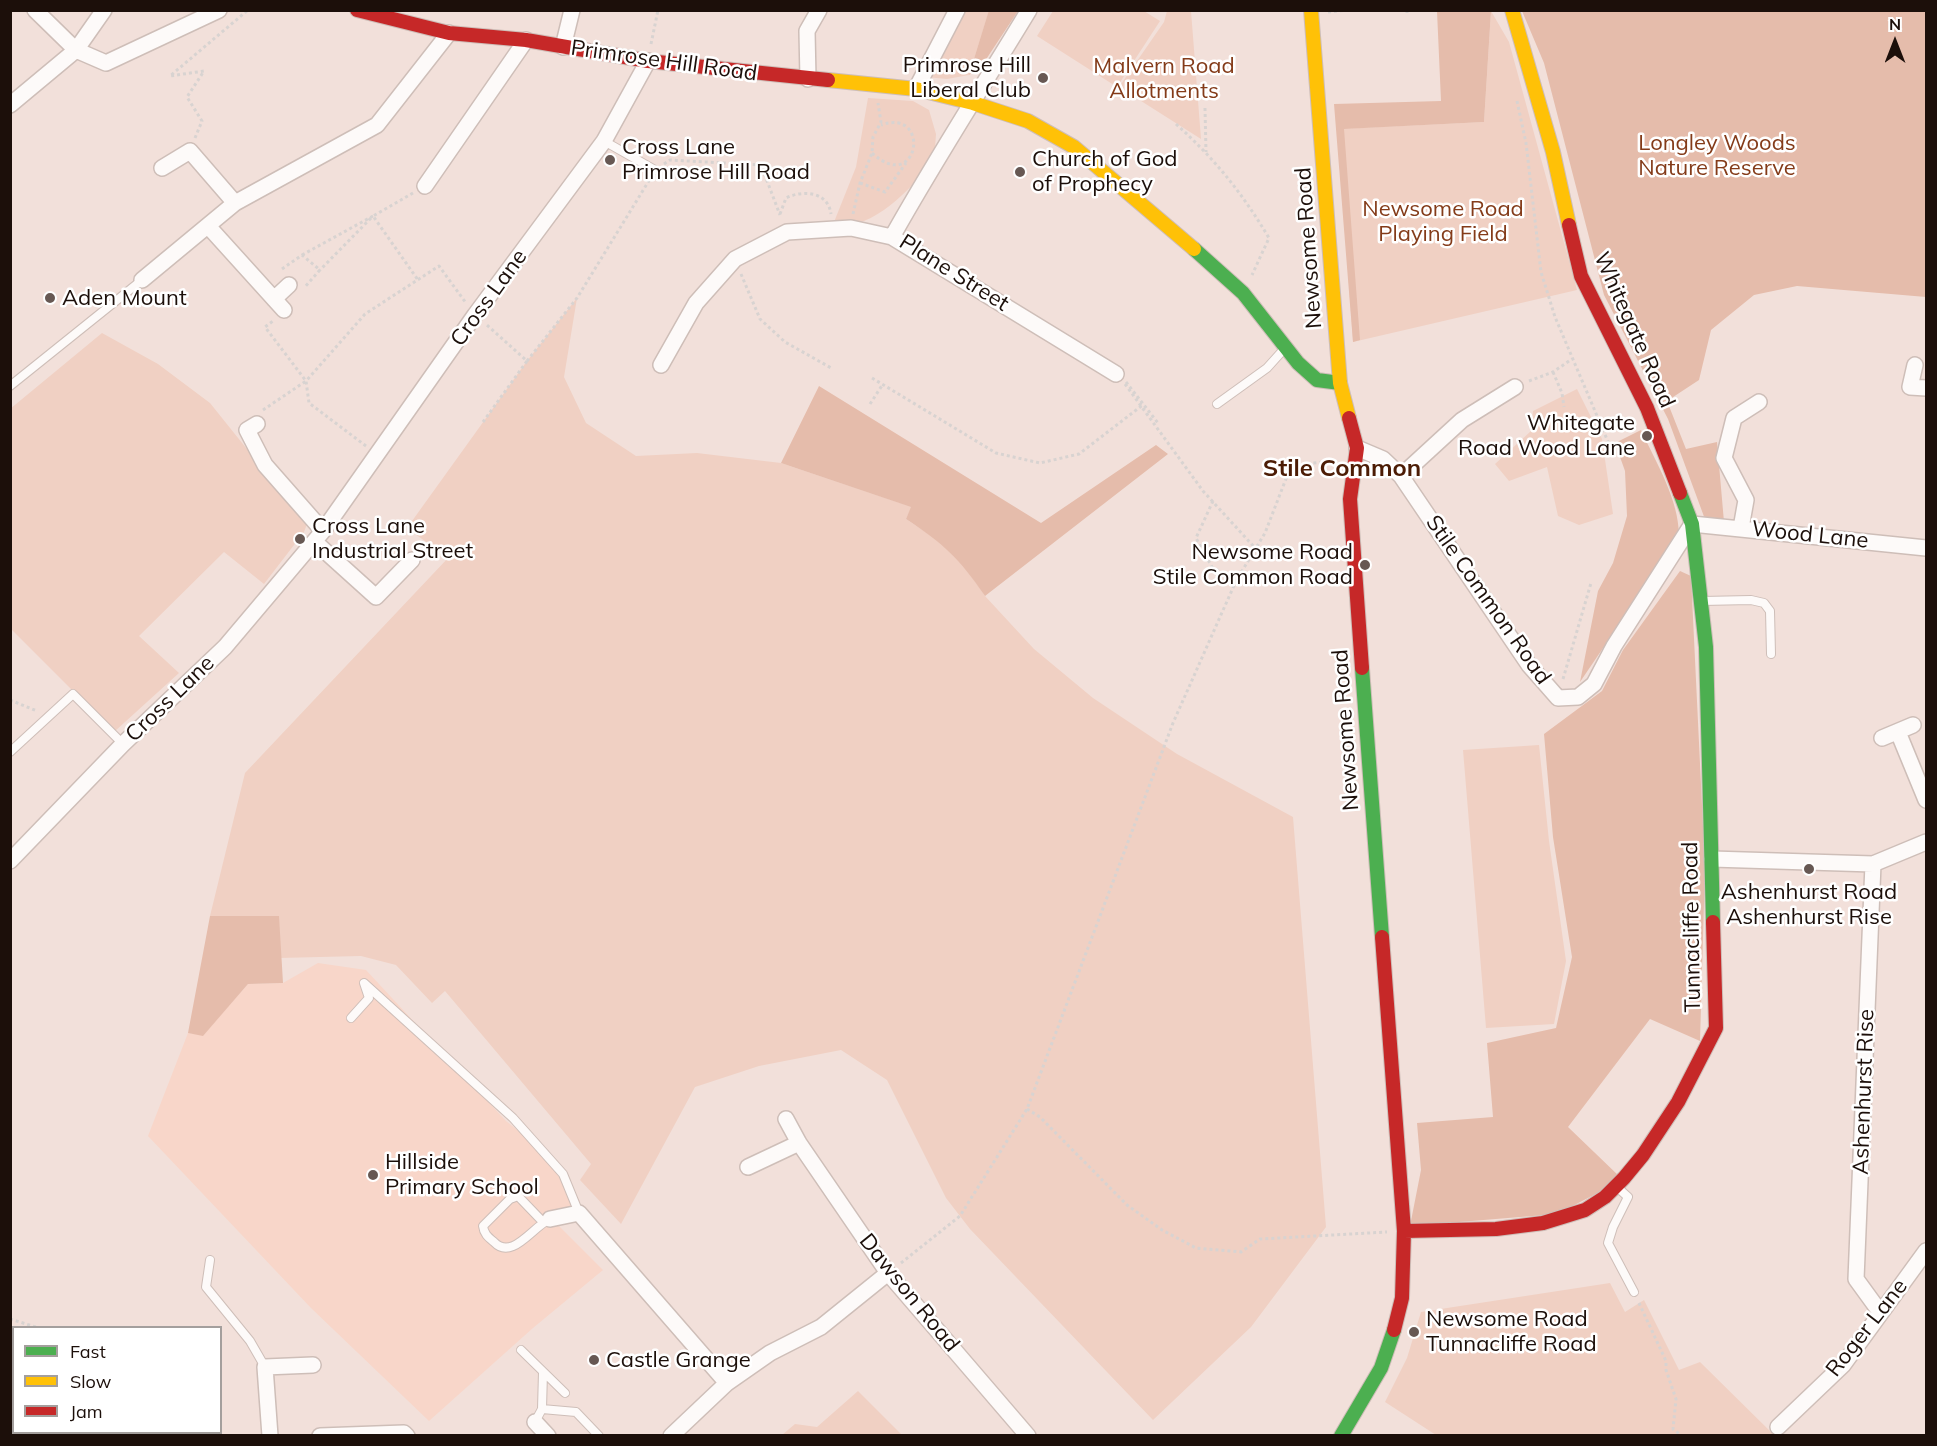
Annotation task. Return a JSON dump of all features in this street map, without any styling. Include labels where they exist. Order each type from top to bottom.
[{"type":"street","points":[[35,10],[76,50],[106,63],[219,10]]},
{"type":"street","points":[[10,105],[76,50],[104,10]]},
{"type":"street","name":"Primrose Hill Road","points":[[357,10],[449,33],[525,40],[648,62],[915,89],[973,103]]},
{"type":"street","points":[[563,47],[572,10]]},
{"type":"street","points":[[808,79],[807,31],[819,10]]},
{"type":"street","points":[[915,89],[957,10]]},
{"type":"street","name":"Plane Street","points":[[1029,10],[973,103],[938,155],[891,237],[1116,374]]},
{"type":"street","name":"Newsome Road","points":[[1311,10],[1340,383],[1356,453],[1350,499],[1404,1231],[1402,1298],[1392,1337],[1381,1368],[1341,1436]]},
{"type":"street","name":"Whitegate Road","points":[[1512,10],[1553,152],[1581,276],[1647,408],[1692,524]]},
{"type":"street","points":[[142,280],[235,203],[377,125],[449,33]]},
{"type":"street","points":[[425,186],[525,40]]},
{"type":"street","name":"Cross Lane","points":[[10,861],[123,744],[225,647],[319,537],[475,315],[604,141],[648,62]]},
{"type":"street","points":[[973,103],[1028,121],[1074,147],[1243,293],[1286,347],[1317,380],[1340,383]]},
{"type":"street","points":[[162,168],[190,151],[235,203]]},
{"type":"street","points":[[208,226],[279,305],[289,285]]},
{"type":"street","points":[[661,365],[696,303],[735,259],[787,232],[832,227],[851,228],[891,237]]},
{"type":"street","points":[[1915,365],[1910,387],[1926,388]]},
{"type":"street","points":[[1401,476],[1462,420],[1515,387]]},
{"type":"street","points":[[1741,528],[1746,500],[1724,458],[1734,418],[1759,402]]},
{"type":"street","points":[[257,424],[247,430],[265,465],[319,537],[376,597],[412,560]]},
{"type":"street","name":"Stile Common Road","points":[[1356,453],[1383,459],[1401,476],[1529,665],[1558,698],[1578,698],[1594,684],[1614,646],[1692,524]]},
{"type":"street","name":"Wood Lane","points":[[1692,524],[1926,548]]},
{"type":"street","name":"Tunnacliffe Road","points":[[1404,1231],[1518,1226],[1560,1219],[1584,1210],[1617,1187],[1663,1126],[1690,1083],[1716,1028],[1706,647],[1692,524]]},
{"type":"street","points":[[1882,738],[1913,725]]},
{"type":"street","points":[[1898,732],[1926,800]]},
{"type":"street","points":[[1712,859],[1873,864],[1926,842]]},
{"type":"street","name":"Ashenhurst Rise","points":[[1873,864],[1856,1279],[1880,1312]]},
{"type":"street","name":"Dawson Road","points":[[786,1119],[799,1143],[888,1273],[1028,1436]]},
{"type":"street","points":[[748,1167],[799,1143]]},
{"type":"street","points":[[547,1220],[579,1213],[727,1383]]},
{"type":"street","name":"Roger Lane","points":[[1778,1427],[1843,1365],[1926,1251]]},
{"type":"street","points":[[671,1436],[727,1383],[770,1353],[820,1327],[888,1273]]},
{"type":"street","points":[[270,1436],[265,1367],[313,1365]]},
{"type":"street","points":[[538,1415],[548,1436]]},
{"type":"street","points":[[320,1436],[404,1433],[407,1436]]},
{"type":"lane","points":[[604,141],[655,170]]},
{"type":"lane","points":[[10,386],[142,280]]},
{"type":"lane","points":[[1217,404],[1267,368],[1286,347]]},
{"type":"lane","points":[[1701,601],[1751,600],[1764,603],[1770,611],[1771,654]]},
{"type":"lane","points":[[10,752],[73,693],[123,744]]},
{"type":"lane","points":[[351,1018],[369,998],[364,983],[513,1118],[563,1174],[579,1213]]},
{"type":"lane","points":[[1617,1187],[1628,1197],[1608,1242],[1634,1292]]},
{"type":"lane","points":[[518,1196],[547,1220],[514,1247],[506,1249],[498,1247],[484,1233],[486,1221],[510,1199],[518,1196]]},
{"type":"lane","points":[[210,1260],[207,1287],[250,1341],[265,1367]]},
{"type":"lane","points":[[521,1350],[565,1393]]},
{"type":"lane","points":[[543,1372],[538,1415],[576,1412],[599,1436]]},
{"type":"path","points":[[190,151],[202,121],[187,97],[204,71],[170,76],[248,10]]},
{"type":"path","points":[[648,62],[658,10]]},
{"type":"path","points":[[1407,10],[1407,16]]},
{"type":"path","points":[[851,228],[860,183],[872,153],[873,137],[879,125],[878,99]]},
{"type":"path","points":[[1516,99],[1526,143],[1541,272],[1555,317],[1610,444]]},
{"type":"path","points":[[1205,108],[1206,152]]},
{"type":"path","points":[[860,183],[885,192],[907,162],[915,145],[913,135],[904,125],[891,121],[879,125]]},
{"type":"path","points":[[1176,124],[1206,152],[1246,199],[1269,238],[1243,293]]},
{"type":"path","points":[[872,153],[881,161],[895,165],[907,162]]},
{"type":"path","points":[[483,422],[577,298],[655,170],[670,160],[761,165],[787,232]]},
{"type":"path","points":[[302,255],[425,186]]},
{"type":"path","points":[[780,215],[786,198],[799,191],[816,195],[830,207],[832,227]]},
{"type":"path","points":[[320,270],[373,216]]},
{"type":"path","points":[[373,216],[418,280]]},
{"type":"path","points":[[735,259],[760,319],[785,342],[832,369]]},
{"type":"path","points":[[257,424],[254,416],[306,381],[365,314],[439,267],[475,315],[527,361]]},
{"type":"path","points":[[1515,387],[1553,372],[1572,359]]},
{"type":"path","points":[[1553,372],[1562,393],[1564,407]]},
{"type":"path","points":[[1116,374],[1158,423]]},
{"type":"path","points":[[872,378],[996,453],[1040,463],[1079,454],[1143,405]]},
{"type":"path","points":[[306,381],[309,403],[377,455]]},
{"type":"path","points":[[870,404],[883,384]]},
{"type":"path","points":[[1143,405],[1176,456],[1256,549]]},
{"type":"path","points":[[888,1273],[960,1216],[1027,1109],[1185,697],[1236,581],[1265,533],[1289,471],[1356,453]]},
{"type":"path","points":[[1213,501],[1196,538],[1212,567],[1236,581]]},
{"type":"path","points":[[1558,698],[1591,583]]},
{"type":"path","points":[[10,700],[50,714]]},
{"type":"path","points":[[1027,1109],[1040,1117],[1127,1205],[1162,1230],[1196,1248],[1241,1252],[1260,1239],[1404,1231]]},
{"type":"path","points":[[1634,1292],[1666,1361],[1666,1370],[1676,1400],[1673,1429],[1682,1436]]},
{"type":"path","points":[[10,1319],[33,1326]]},
{"type":"shaded area","name":"Hillside Primary School","points":[[318,963],[366,970],[506,1121],[541,1149],[580,1201],[559,1226],[603,1270],[533,1328],[429,1421],[311,1308],[148,1136],[188,1033],[203,1035],[248,984],[283,983]]},
{"type":"green space","points":[[989,10],[1018,11],[981,67],[969,75]]},
{"type":"green space","points":[[962,11],[989,11],[969,75],[947,79],[926,77]]},
{"type":"green space","points":[[1053,11],[1144,11],[1160,21],[1117,87],[1037,36]]},
{"type":"green space","name":"Malvern Road Allotments","points":[[1167,11],[1191,11],[1201,139],[1119,87],[1164,22]]},
{"type":"green space","points":[[1437,11],[1491,11],[1484,122],[1344,129],[1360,340],[1353,342],[1334,104],[1441,101]]},
{"type":"green space","name":"Newsome Road Playing Field","points":[[1491,11],[1509,42],[1577,290],[1353,342],[1338,129],[1484,122]]},
{"type":"green space","name":"Longley Woods Nature Reserve","points":[[1522,11],[1926,11],[1926,297],[1797,286],[1754,295],[1711,330],[1699,380],[1667,401],[1686,449],[1717,442],[1724,522],[1706,522],[1668,419],[1604,295],[1544,63]]},
{"type":"green space","points":[[868,98],[913,101],[929,110],[936,134],[934,163],[901,196],[876,215],[863,222],[832,227],[856,167]]},
{"type":"green space","points":[[577,298],[564,377],[586,423],[636,456],[697,453],[781,463],[912,507],[906,519],[942,543],[966,568],[985,596],[1034,649],[1093,698],[1177,754],[1293,817],[1326,1227],[1251,1327],[1153,1420],[970,1229],[946,1198],[887,1080],[841,1050],[759,1066],[695,1087],[621,1224],[580,1180],[591,1164],[445,991],[432,1003],[396,965],[361,956],[279,958],[279,916],[210,916],[245,773],[448,558],[407,528],[527,361]]},
{"type":"green space","points":[[102,333],[158,364],[210,403],[307,524],[304,532],[264,584],[224,552],[139,636],[179,673],[114,732],[11,629],[10,409]]},
{"type":"green space","points":[[819,386],[1041,523],[1156,445],[1168,454],[985,596],[967,571],[950,553],[931,536],[906,519],[911,507],[781,463]]},
{"type":"green space","points":[[1577,389],[1602,439],[1613,514],[1579,525],[1558,516],[1547,467],[1509,481],[1495,464],[1531,431],[1533,411]]},
{"type":"green space","points":[[1641,430],[1671,495],[1679,536],[1580,682],[1598,591],[1613,563],[1627,516],[1625,471],[1615,443]]},
{"type":"green space","points":[[1680,571],[1691,576],[1705,868],[1700,1041],[1650,1019],[1568,1127],[1620,1177],[1615,1184],[1557,1214],[1410,1226],[1421,1170],[1417,1123],[1493,1117],[1487,1043],[1556,1028],[1572,957],[1553,837],[1544,734],[1602,691],[1623,650]]},
{"type":"green space","points":[[1539,745],[1549,841],[1566,961],[1554,1024],[1486,1028],[1463,750]]},
{"type":"green space","points":[[210,916],[279,916],[283,983],[248,984],[203,1036],[188,1033]]},
{"type":"green space","points":[[1610,1283],[1625,1312],[1644,1300],[1679,1370],[1700,1362],[1774,1435],[1436,1435],[1385,1402],[1407,1358],[1421,1312]]},
{"type":"green space","points":[[858,1391],[902,1435],[782,1435],[795,1424],[817,1427]]},
{"type":"green space","points":[[12,1422],[12,1434],[188,1434],[188,1435],[11,1435]]},
{"type":"traffic: fast","points":[[1194,249],[1243,293],[1298,363],[1317,380],[1340,383]]},
{"type":"traffic: fast","points":[[1680,493],[1692,524],[1706,647],[1713,922]]},
{"type":"traffic: fast","points":[[1362,668],[1382,937]]},
{"type":"traffic: fast","points":[[1341,1436],[1381,1368],[1394,1330]]},
{"type":"traffic: slow","points":[[1311,10],[1340,383],[1349,418]]},
{"type":"traffic: slow","points":[[1512,10],[1553,152],[1569,225]]},
{"type":"traffic: slow","points":[[828,80],[916,89],[973,103],[1028,121],[1074,147],[1194,249]]},
{"type":"traffic: jam","points":[[357,10],[449,33],[526,40],[648,61],[828,80]]},
{"type":"traffic: jam","points":[[1569,225],[1581,276],[1647,408],[1680,493]]},
{"type":"traffic: jam","points":[[1349,418],[1357,448],[1350,499],[1362,668]]},
{"type":"traffic: jam","points":[[1404,1231],[1496,1229],[1543,1223],[1585,1210],[1605,1197],[1643,1155],[1678,1102],[1716,1028],[1713,922]]},
{"type":"traffic: jam","points":[[1382,937],[1404,1231],[1402,1298],[1394,1330]]},
{"type":"place","name":"Primrose Hill Liberal Club","points":[[1043,78]]},
{"type":"place","name":"Cross Lane Primrose Hill Road","points":[[610,160]]},
{"type":"place","name":"Church of God of Prophecy","points":[[1020,172]]},
{"type":"place","name":"Aden Mount","points":[[50,298]]},
{"type":"place","name":"Whitegate Road Wood Lane","points":[[1647,436]]},
{"type":"place","name":"Cross Lane Industrial Street","points":[[300,539]]},
{"type":"place","name":"Newsome Road Stile Common Road","points":[[1365,565]]},
{"type":"place","name":"Ashenhurst Road Ashenhurst Rise","points":[[1809,869]]},
{"type":"place","name":"Hillside Primary School","points":[[373,1175]]},
{"type":"place","name":"Newsome Road Tunnacliffe Road","points":[[1414,1332]]},
{"type":"place","name":"Castle Grange","points":[[594,1360]]},
{"type":"district","name":"Stile Common","points":[[1342,469]]}]
